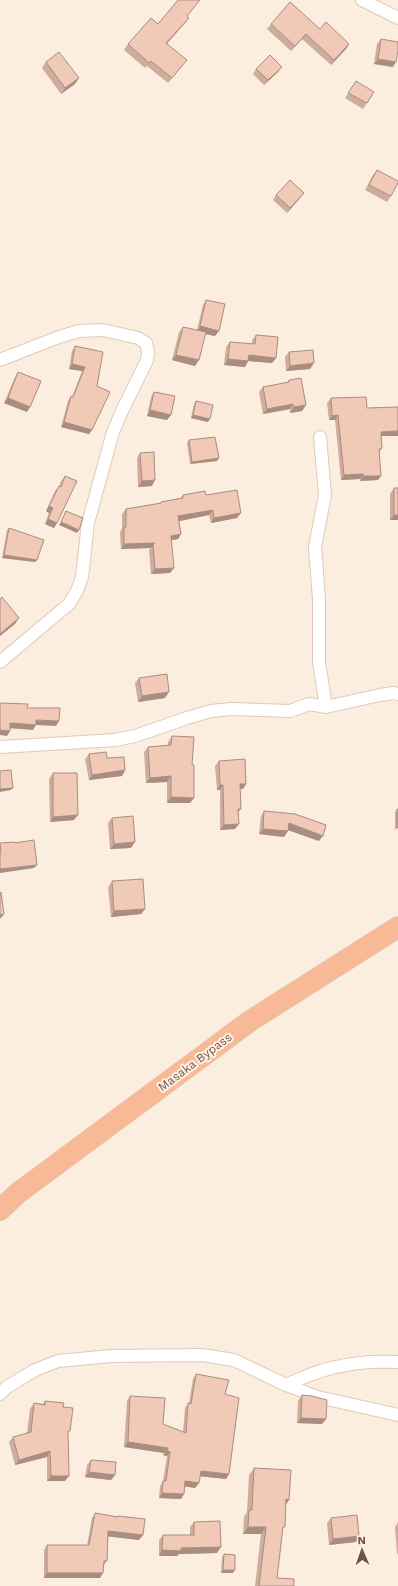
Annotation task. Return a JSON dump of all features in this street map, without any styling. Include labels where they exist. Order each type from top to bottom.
[{"type":"highway","name":"Masaka Bypass","points":[[0,1210],[18,1193],[250,1021],[398,927]]},
{"type":"street","points":[[362,0],[398,18]]},
{"type":"street","points":[[0,360],[59,337],[79,331],[104,330],[138,338],[146,343],[148,352],[147,360],[113,432],[88,523],[82,577],[77,591],[69,604],[0,662]]},
{"type":"street","points":[[320,437],[325,495],[315,547],[319,599],[319,662],[326,707]]},
{"type":"street","points":[[0,747],[115,740],[135,736],[211,711],[231,709],[290,711],[309,704],[326,707],[380,694],[393,692],[398,694]]},
{"type":"street","points":[[0,1394],[7,1387],[35,1370],[58,1360],[111,1356],[202,1355],[234,1360],[286,1385],[318,1397],[398,1415]]},
{"type":"street","points":[[286,1385],[317,1372],[335,1367],[377,1361],[398,1362]]},
{"type":"building","points":[[178,0],[200,0],[187,16],[189,18],[166,43],[187,60],[172,78],[151,61],[149,63],[128,44],[151,18],[158,24]]},
{"type":"building","points":[[290,2],[320,29],[326,22],[349,44],[334,60],[306,34],[295,46],[271,24]]},
{"type":"building","points":[[381,39],[398,42],[396,62],[378,59]]},
{"type":"building","points":[[59,52],[79,78],[65,88],[46,62]]},
{"type":"building","points":[[270,55],[282,67],[268,80],[256,69]]},
{"type":"building","points":[[356,81],[374,92],[367,103],[348,93]]},
{"type":"building","points":[[377,170],[398,181],[391,196],[369,185]]},
{"type":"building","points":[[290,180],[304,193],[290,208],[276,195]]},
{"type":"building","points":[[206,300],[225,304],[219,331],[200,326]]},
{"type":"building","points":[[183,327],[206,332],[199,360],[176,355]]},
{"type":"building","points":[[256,335],[278,337],[276,358],[249,355],[248,361],[228,359],[230,342],[255,344]]},
{"type":"building","points":[[75,346],[103,352],[97,386],[110,392],[92,430],[64,422],[71,396],[73,397],[85,367],[72,364]]},
{"type":"building","points":[[313,350],[314,363],[290,366],[289,352]]},
{"type":"building","points":[[18,372],[41,381],[30,407],[8,398]]},
{"type":"building","points":[[301,378],[306,405],[294,407],[293,404],[267,409],[263,387]]},
{"type":"building","points":[[154,392],[175,396],[171,415],[150,410]]},
{"type":"building","points":[[366,397],[367,408],[398,407],[398,431],[381,432],[382,448],[379,449],[381,476],[363,476],[363,474],[344,475],[338,415],[332,416],[331,398]]},
{"type":"building","points":[[196,401],[213,405],[210,419],[193,415]]},
{"type":"building","points":[[215,437],[219,458],[192,462],[189,440]]},
{"type":"building","points":[[154,452],[155,480],[142,481],[140,453]]},
{"type":"building","points":[[65,476],[77,481],[57,523],[48,519],[53,508],[49,506],[59,486],[61,487]]},
{"type":"building","points":[[394,488],[398,488],[398,515],[394,515]]},
{"type":"building","points":[[237,490],[241,513],[214,518],[213,510],[178,516],[181,534],[171,536],[174,568],[155,569],[153,545],[155,543],[124,544],[126,509],[183,498],[183,495],[205,491],[206,495]]},
{"type":"building","points":[[66,511],[83,518],[79,530],[61,522]]},
{"type":"building","points":[[9,528],[44,540],[37,560],[4,555]]},
{"type":"building","points":[[2,597],[19,618],[0,634],[0,599]]},
{"type":"building","points":[[167,674],[169,692],[142,696],[139,678]]},
{"type":"building","points":[[0,703],[28,704],[27,708],[60,708],[59,721],[36,720],[36,725],[10,723],[10,731],[0,730]]},
{"type":"building","points":[[172,736],[194,737],[192,765],[194,765],[194,798],[171,797],[171,776],[150,778],[148,747],[171,745]]},
{"type":"building","points":[[106,752],[107,758],[124,757],[125,770],[92,775],[89,754]]},
{"type":"building","points":[[245,759],[246,784],[240,784],[241,809],[238,809],[239,824],[224,825],[223,785],[220,785],[219,761]]},
{"type":"building","points":[[11,770],[13,788],[0,789],[0,771]]},
{"type":"building","points":[[53,773],[77,773],[78,815],[53,817]]},
{"type":"building","points":[[397,809],[398,827],[397,828]]},
{"type":"building","points":[[264,811],[295,814],[326,825],[323,836],[289,823],[288,831],[263,829]]},
{"type":"building","points":[[133,816],[135,842],[114,844],[112,818]]},
{"type":"building","points":[[34,840],[37,865],[0,869],[0,843],[15,843]]},
{"type":"building","points":[[143,879],[145,909],[114,911],[112,881]]},
{"type":"building","points":[[1,892],[4,914],[0,915],[0,893]]},
{"type":"building","points":[[196,1374],[229,1380],[225,1394],[239,1398],[229,1474],[201,1471],[199,1483],[185,1481],[184,1494],[162,1493],[163,1481],[166,1481],[170,1452],[167,1450],[168,1448],[128,1442],[130,1396],[165,1398],[163,1424],[186,1433],[188,1403],[191,1404]]},
{"type":"building","points":[[302,1395],[327,1400],[326,1419],[301,1418]]},
{"type":"building","points":[[45,1401],[64,1403],[63,1407],[73,1408],[70,1431],[68,1431],[69,1476],[51,1476],[50,1451],[19,1460],[13,1437],[31,1432],[34,1403],[45,1405]]},
{"type":"building","points":[[91,1460],[116,1462],[115,1475],[89,1472]]},
{"type":"building","points":[[254,1468],[291,1470],[289,1500],[286,1499],[285,1527],[283,1527],[277,1578],[294,1579],[294,1586],[259,1586],[266,1527],[248,1527],[249,1510],[252,1510]]},
{"type":"building","points":[[95,1513],[118,1517],[145,1519],[143,1535],[108,1531],[107,1561],[104,1561],[103,1573],[47,1573],[47,1545],[89,1545]]},
{"type":"building","points":[[357,1515],[359,1536],[333,1539],[331,1518]]},
{"type":"building","points":[[220,1521],[221,1547],[181,1548],[181,1551],[162,1550],[163,1535],[194,1535],[194,1522]]},
{"type":"building","points":[[224,1554],[235,1555],[235,1570],[223,1570]]}]
